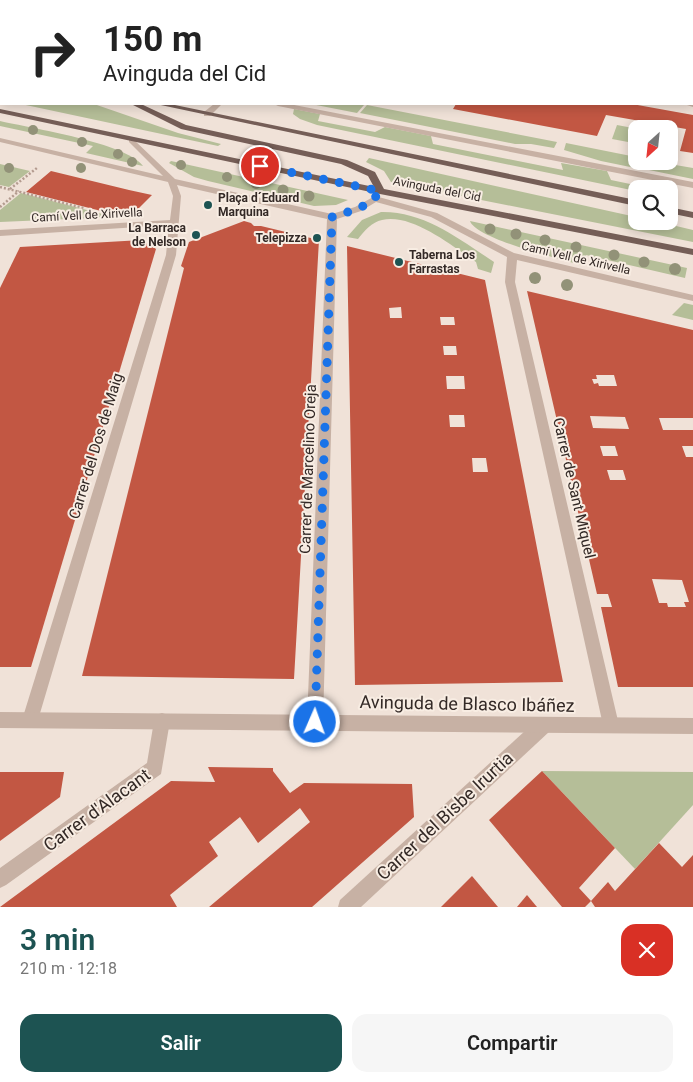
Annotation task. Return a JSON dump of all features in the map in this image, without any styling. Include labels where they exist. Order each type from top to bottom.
[{"type":"main road","points":[[138,105],[184,127],[344,162],[372,174],[377,195]]},
{"type":"main road","name":"Avinguda del Cid","points":[[165,105],[628,201]]},
{"type":"main road","name":"Avinguda del Cid","points":[[0,110],[377,195],[693,252]]},
{"type":"main road","points":[[678,212],[693,215]]},
{"type":"street","points":[[207,114],[217,105]]},
{"type":"street","points":[[283,105],[693,185]]},
{"type":"street","name":"Avinguda del Cid","points":[[0,140],[332,217],[358,209],[377,195]]},
{"type":"street","points":[[132,140],[171,179]]},
{"type":"street","name":"Carrer del Dos de Maig","points":[[30,720],[171,255],[178,196],[171,179]]},
{"type":"street","name":"Camí Vell de Xirivella","points":[[377,195],[434,215],[512,256],[528,258],[693,298]]},
{"type":"street","name":"Carrer de Marcelino Oreja","points":[[315,722],[332,217]]},
{"type":"street","name":"Camí Vell de Xirivella","points":[[3,233],[175,222]]},
{"type":"street","points":[[0,244],[3,233]]},
{"type":"street","name":"Carrer de Sant Miquel","points":[[512,256],[510,282],[611,725]]},
{"type":"street","name":"Avinguda de Blasco Ibáñez","points":[[0,720],[693,726]]},
{"type":"street","name":"Carrer d'Alacant","points":[[0,880],[155,768],[162,721]]},
{"type":"street","name":"Carrer del Bisbe Irurtia","points":[[347,907],[544,725]]},
{"type":"path","points":[[10,189],[38,167]]},
{"type":"path","points":[[0,187],[92,210]]},
{"type":"path","points":[[0,207],[19,191]]},
{"type":"green space","points":[[26,105],[97,105],[178,133],[221,144],[218,146]]},
{"type":"green space","points":[[316,105],[364,105],[357,113]]},
{"type":"green space","points":[[367,105],[557,142],[554,148],[531,144],[515,144],[360,113]]},
{"type":"green space","points":[[294,109],[320,114],[318,121],[375,132],[385,127],[431,136],[433,144],[563,170],[561,163],[607,171],[611,180],[628,184],[628,189],[317,125],[300,119],[293,114]]},
{"type":"green space","points":[[0,121],[54,132],[99,144],[118,150],[143,166],[86,153],[93,146],[0,126]]},
{"type":"green space","points":[[617,125],[628,127],[628,142],[612,139]]},
{"type":"green space","points":[[566,143],[628,155],[628,167],[601,161],[564,150]]},
{"type":"green space","points":[[369,158],[628,215],[628,229],[391,182],[384,171],[366,162]]},
{"type":"green space","points":[[171,161],[348,200],[336,205],[314,206],[194,177],[169,163]]},
{"type":"green space","points":[[0,164],[30,171],[9,187],[0,185]]},
{"type":"green space","points":[[678,165],[693,168],[693,179],[649,170],[678,170]]},
{"type":"green space","points":[[21,193],[114,217],[0,222],[0,210]]},
{"type":"green space","points":[[381,212],[412,216],[440,228],[494,262],[491,273],[478,269],[476,262],[431,232],[406,221],[394,219],[378,221],[358,239],[347,237],[362,220]]},
{"type":"green space","points":[[470,221],[687,268],[685,278],[586,255],[581,265],[502,241],[487,235],[476,228]]},
{"type":"green space","points":[[678,226],[693,230],[693,242],[633,230],[678,230]]},
{"type":"green space","points":[[684,303],[693,305],[693,320],[672,315]]},
{"type":"green space","points":[[542,771],[693,772],[693,805],[635,869]]},
{"type":"building","points":[[455,105],[638,105],[693,115],[693,153],[680,151],[686,129],[678,128],[678,120],[635,120],[606,115],[597,136],[453,109]]},
{"type":"building","points":[[51,171],[152,195],[129,218],[26,192]]},
{"type":"building","points":[[244,221],[254,226],[319,240],[294,679],[82,676],[184,268],[181,266],[189,242]]},
{"type":"building","points":[[142,240],[156,249],[31,667],[0,667],[0,288],[20,247]]},
{"type":"building","points":[[347,246],[485,280],[563,682],[355,685]],"holes":[[[401,307],[402,318],[390,318],[389,308]],[[440,317],[454,317],[455,325],[441,325]],[[443,346],[456,346],[457,355],[444,355]],[[446,376],[464,376],[465,389],[447,389]],[[449,415],[464,415],[465,427],[450,427]],[[472,458],[486,458],[488,472],[473,472]]]},
{"type":"building","points":[[527,291],[693,330],[693,418],[659,418],[663,430],[693,430],[693,446],[682,446],[686,457],[693,457],[693,687],[618,687],[601,607],[612,607],[608,594],[597,594]],"holes":[[[596,375],[614,375],[617,386],[599,386],[598,383],[594,384],[592,379],[597,379]],[[590,416],[625,417],[629,429],[593,428]],[[600,446],[615,446],[618,456],[603,456]],[[607,470],[623,470],[626,480],[610,480]],[[652,579],[682,580],[689,602],[684,602],[686,607],[668,607],[667,603],[659,603]]]},
{"type":"building","points":[[208,767],[273,768],[273,771],[290,793],[304,783],[412,784],[414,817],[312,907],[209,907],[310,822],[300,808],[258,843],[240,817],[209,842],[218,856],[170,895],[177,907],[0,907],[171,781],[215,782]]},
{"type":"building","points":[[542,771],[615,848],[579,888],[591,901],[585,907],[562,907],[489,820]]},
{"type":"building","points":[[0,772],[64,772],[60,797],[0,841]]},
{"type":"building","points":[[659,843],[682,867],[693,855],[693,907],[595,907],[591,901],[608,882],[615,891]]},
{"type":"building","points":[[472,876],[498,907],[441,907]]},
{"type":"building","points":[[527,895],[537,907],[517,907]]},
{"type":"place","name":"Plaça d´Eduard Marquina","points":[[208,205]]},
{"type":"place","name":"La Barraca de Nelson","points":[[196,235]]},
{"type":"place","name":"Telepizza","points":[[317,238]]},
{"type":"place","name":"Taberna Los Farrastas","points":[[399,262]]},
{"type":"route","points":[[260,166],[380,191],[375,199],[358,209],[332,217],[315,722]]}]
